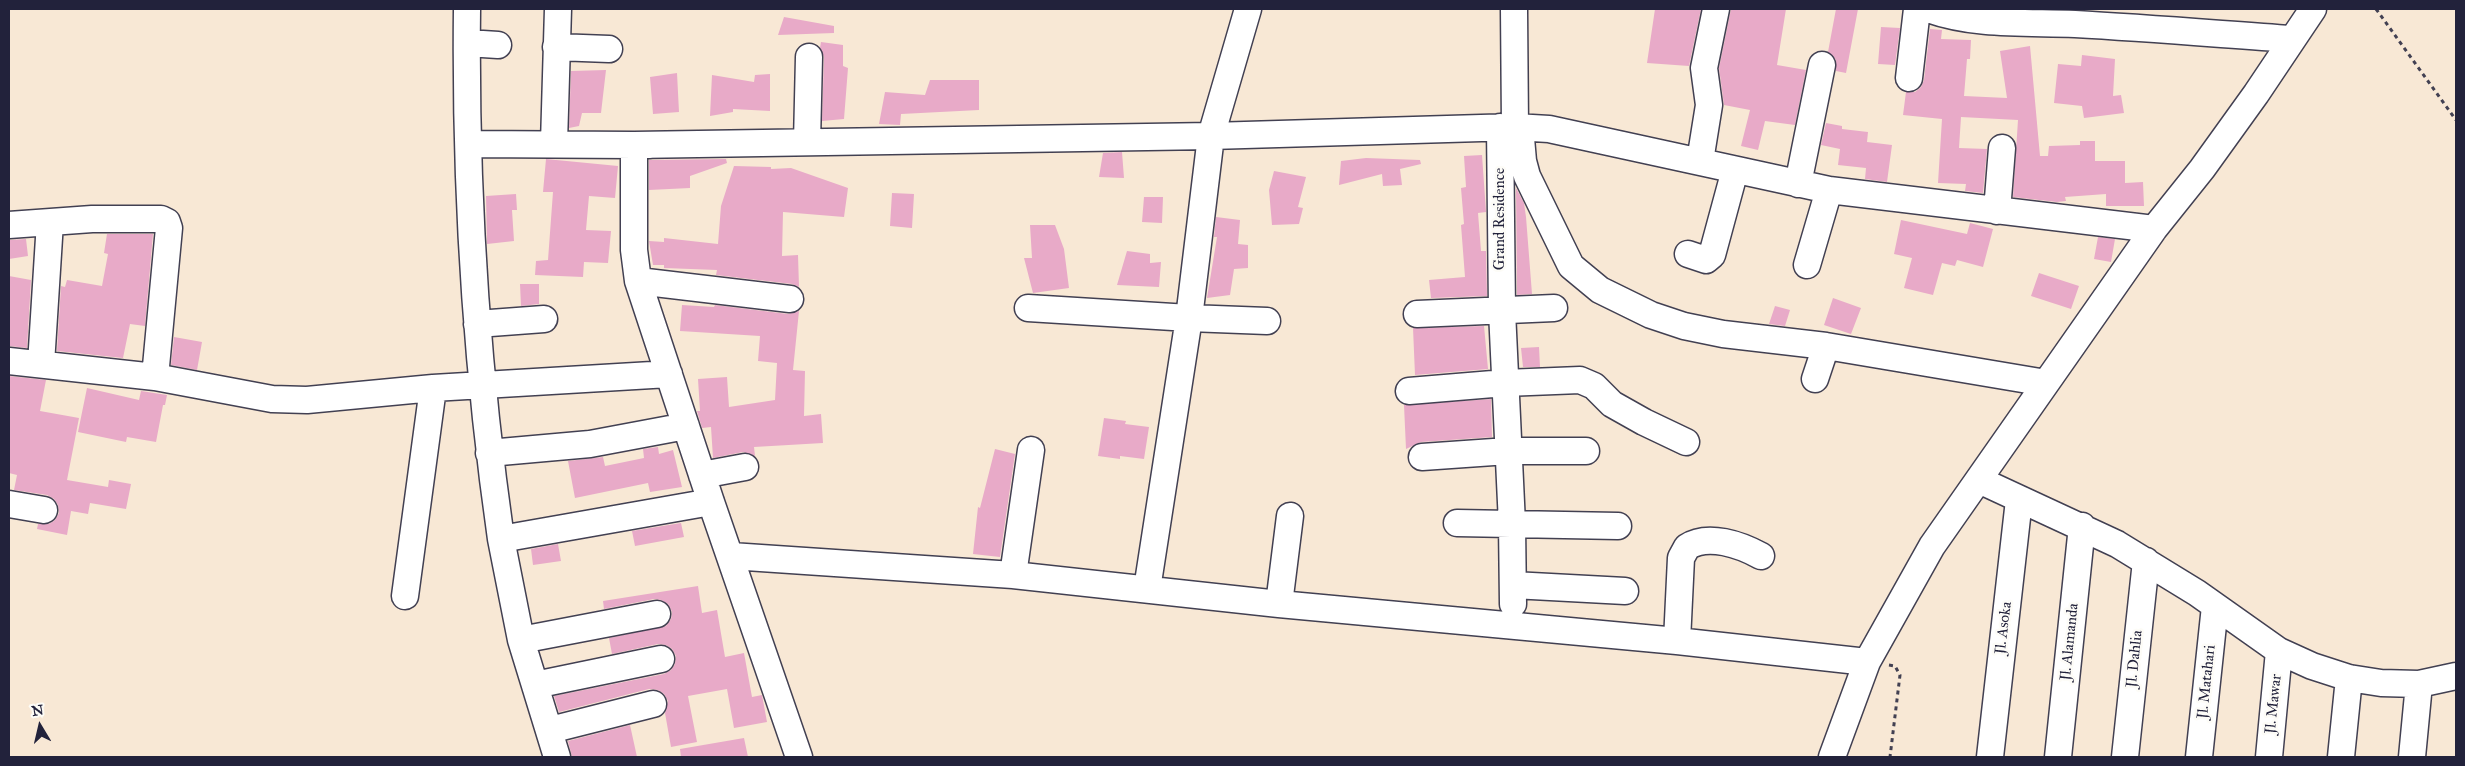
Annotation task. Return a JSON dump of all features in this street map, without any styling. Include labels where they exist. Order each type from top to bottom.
[{"type":"street","points":[[467,9],[477,324],[489,453],[501,539],[521,640],[557,757]]},
{"type":"street","points":[[554,143],[558,9]]},
{"type":"street","points":[[1147,589],[1189,318],[1211,136],[1248,9]]},
{"type":"street","points":[[1514,9],[1512,127],[1522,161],[1527,176],[1570,266],[1600,290],[1651,315],[1684,326],[1723,334],[1826,346],[2046,383]]},
{"type":"street","points":[[1700,160],[1709,105],[1704,68],[1716,9]]},
{"type":"street","points":[[1909,78],[1918,9]]},
{"type":"street","points":[[1928,9],[1947,16],[1998,23],[2075,24],[2292,39]]},
{"type":"street","points":[[1832,757],[1867,662],[1932,546],[2154,229],[2202,169],[2313,9]]},
{"type":"street","points":[[467,42],[498,46]]},
{"type":"street","points":[[556,47],[608,48]]},
{"type":"street","points":[[807,142],[810,57]]},
{"type":"street","points":[[1798,184],[1822,65]]},
{"type":"street","points":[[470,144],[554,143],[634,145],[1211,136],[1512,127],[1550,129],[1700,160],[1735,170],[1830,190],[2154,229]]},
{"type":"street","name":"Grand Residence","points":[[1512,127],[1502,311],[1512,524],[1513,594],[1625,591]]},
{"type":"street","points":[[634,145],[634,250],[638,282],[711,502],[800,757]]},
{"type":"street","points":[[1997,211],[2002,148]]},
{"type":"street","points":[[1688,254],[1706,260],[1712,255],[1735,170]]},
{"type":"street","points":[[1806,265],[1830,190]]},
{"type":"street","points":[[9,225],[102,219],[161,219],[167,222],[169,228],[155,377]]},
{"type":"street","points":[[40,364],[50,222]]},
{"type":"street","points":[[638,282],[790,299]]},
{"type":"street","points":[[1028,308],[1267,321]]},
{"type":"street","points":[[1417,314],[1554,308]]},
{"type":"street","points":[[477,324],[544,319]]},
{"type":"street","points":[[1815,379],[1826,346]]},
{"type":"street","points":[[9,361],[155,377],[272,399],[307,400],[433,388],[482,387],[669,374]]},
{"type":"street","points":[[1409,391],[1505,383],[1569,380],[1588,382],[1612,404],[1686,442]]},
{"type":"street","points":[[405,596],[433,388]]},
{"type":"street","points":[[489,453],[590,444],[686,426]]},
{"type":"street","points":[[1013,575],[1031,450]]},
{"type":"street","points":[[1422,457],[1508,451],[1586,451]]},
{"type":"street","points":[[702,475],[745,467]]},
{"type":"street","points":[[1979,480],[2019,500],[2082,526],[2146,561],[2279,651],[2312,666],[2349,678],[2381,683],[2419,684],[2456,676]]},
{"type":"street","name":"Jl. Asoka","points":[[1990,757],[2019,500]]},
{"type":"street","points":[[501,539],[711,502]]},
{"type":"street","points":[[9,504],[44,510]]},
{"type":"street","points":[[1279,604],[1290,516]]},
{"type":"street","points":[[1458,523],[1618,526]]},
{"type":"street","name":"Jl. Alamanda","points":[[2058,757],[2082,526]]},
{"type":"street","points":[[1677,641],[1681,558],[1687,546],[1703,541],[1726,543],[1743,546],[1761,556]]},
{"type":"street","points":[[731,556],[1013,575],[1279,604],[1677,641],[1867,662]]},
{"type":"street","name":"Jl. Dahlia","points":[[2125,757],[2146,561]]},
{"type":"street","name":"Jl. Matahari","points":[[2199,757],[2215,606]]},
{"type":"street","points":[[521,640],[657,614]]},
{"type":"street","name":"Jl. Mawar","points":[[2269,757],[2279,651]]},
{"type":"street","points":[[535,685],[661,659]]},
{"type":"street","points":[[2341,757],[2349,678]]},
{"type":"street","points":[[2412,757],[2419,684]]},
{"type":"street","points":[[550,730],[653,704]]},
{"type":"path","points":[[2376,9],[2456,120]]},
{"type":"path","points":[[1867,662],[1895,666],[1899,670],[1898,702],[1890,757]]},
{"type":"building","points":[[1655,9],[1701,9],[1689,66],[1647,63]]},
{"type":"building","points":[[1731,9],[1786,9],[1777,65],[1806,70],[1795,125],[1765,121],[1758,150],[1741,146],[1750,110],[1724,105],[1719,68]]},
{"type":"building","points":[[1836,9],[1858,9],[1846,73],[1836,71],[1836,60],[1828,52]]},
{"type":"building","points":[[784,17],[834,26],[834,33],[778,35]]},
{"type":"building","points":[[1881,27],[1900,28],[1895,65],[1878,64]]},
{"type":"building","points":[[1930,29],[1942,30],[1941,39],[1971,40],[1970,59],[1967,59],[1964,96],[2007,98],[2000,51],[2030,46],[2040,156],[2048,156],[2049,146],[2080,145],[2080,141],[2095,141],[2095,161],[2125,161],[2125,183],[2143,182],[2144,206],[2106,206],[2106,194],[2065,197],[2066,201],[2057,202],[2013,197],[2018,120],[1961,117],[1959,148],[1987,149],[1983,193],[1965,191],[1966,184],[1938,183],[1942,119],[1903,115],[1906,92],[1915,92],[1921,87],[1924,80]]},
{"type":"building","points":[[821,42],[843,45],[843,66],[848,68],[844,119],[822,121],[824,57],[820,48]]},
{"type":"building","points":[[2082,55],[2115,59],[2113,96],[2121,95],[2124,113],[2084,118],[2082,106],[2054,103],[2058,64],[2081,66]]},
{"type":"building","points":[[606,70],[601,113],[582,113],[579,126],[569,128],[571,71]]},
{"type":"building","points":[[677,73],[679,112],[653,114],[650,77]]},
{"type":"building","points":[[770,74],[770,111],[733,109],[733,112],[710,116],[712,75],[754,82],[755,75]]},
{"type":"building","points":[[930,80],[979,80],[979,110],[901,114],[900,125],[879,124],[885,92],[925,95]]},
{"type":"building","points":[[1826,123],[1842,126],[1842,129],[1868,132],[1867,142],[1892,145],[1887,182],[1865,179],[1866,168],[1838,165],[1840,149],[1821,145]]},
{"type":"building","points":[[1122,152],[1124,178],[1099,177],[1103,153]]},
{"type":"building","points":[[1482,155],[1486,212],[1478,213],[1481,251],[1486,251],[1487,296],[1431,298],[1429,280],[1465,277],[1461,225],[1464,224],[1461,188],[1466,187],[1464,156]]},
{"type":"building","points":[[1366,158],[1420,160],[1421,164],[1400,169],[1402,185],[1383,186],[1382,174],[1339,185],[1341,161]]},
{"type":"building","points":[[546,159],[618,166],[615,198],[589,196],[586,230],[611,231],[608,263],[584,262],[583,277],[535,275],[536,261],[548,260],[553,192],[543,192]]},
{"type":"building","points":[[726,159],[727,163],[690,176],[690,188],[649,190],[649,160]]},
{"type":"building","points":[[734,166],[771,167],[771,169],[791,168],[848,188],[844,217],[783,212],[782,256],[798,255],[799,287],[792,284],[716,275],[717,270],[664,268],[664,265],[653,265],[649,241],[664,242],[664,238],[718,244],[721,206]]},
{"type":"building","points":[[1274,171],[1306,177],[1298,207],[1303,208],[1299,224],[1272,225],[1269,190]]},
{"type":"building","points":[[1516,188],[1524,203],[1532,294],[1517,295]]},
{"type":"building","points":[[892,193],[914,194],[912,228],[890,226]]},
{"type":"building","points":[[516,194],[517,210],[512,210],[514,241],[487,244],[486,196]]},
{"type":"building","points":[[1144,197],[1163,197],[1162,223],[1142,222]]},
{"type":"building","points":[[1216,217],[1240,220],[1238,244],[1248,245],[1248,268],[1234,269],[1230,295],[1207,298],[1217,237],[1214,237]]},
{"type":"building","points":[[1901,220],[1967,234],[1970,223],[1993,229],[1983,267],[1957,260],[1955,266],[1942,263],[1933,295],[1904,288],[1912,258],[1894,254]]},
{"type":"building","points":[[1030,225],[1055,225],[1064,249],[1069,288],[1033,293],[1024,258],[1032,258]]},
{"type":"building","points":[[107,234],[153,234],[145,326],[130,324],[123,358],[57,351],[61,286],[65,287],[67,280],[102,286],[108,254],[104,253]]},
{"type":"building","points":[[2098,237],[2115,239],[2111,262],[2094,259]]},
{"type":"building","points":[[26,239],[28,256],[9,259],[9,240]]},
{"type":"building","points":[[1127,251],[1150,254],[1150,263],[1161,262],[1159,287],[1117,285]]},
{"type":"building","points":[[2039,273],[2079,286],[2071,309],[2031,296]]},
{"type":"building","points":[[9,276],[31,280],[27,348],[9,346]]},
{"type":"building","points":[[520,284],[539,284],[539,304],[521,306]]},
{"type":"building","points":[[1833,298],[1861,308],[1851,334],[1824,325]]},
{"type":"building","points":[[682,305],[714,307],[715,305],[788,314],[799,311],[793,370],[805,371],[804,416],[821,414],[823,443],[754,447],[755,456],[743,452],[713,458],[711,427],[702,428],[697,411],[700,411],[698,379],[727,377],[729,407],[775,400],[777,363],[758,361],[760,336],[680,331]]},
{"type":"building","points":[[1775,306],[1790,310],[1785,326],[1769,324]]},
{"type":"building","points":[[1484,326],[1488,369],[1415,375],[1413,328]]},
{"type":"building","points":[[174,337],[202,342],[197,370],[171,365]]},
{"type":"building","points":[[1539,347],[1540,367],[1523,367],[1521,348]]},
{"type":"building","points":[[9,376],[46,380],[40,411],[79,418],[67,480],[108,487],[109,480],[131,484],[126,509],[90,503],[88,514],[71,511],[67,535],[37,529],[38,524],[49,524],[55,520],[59,513],[58,505],[54,499],[47,495],[14,490],[17,475],[9,473]]},
{"type":"building","points":[[87,388],[139,400],[141,391],[167,395],[165,405],[163,405],[156,442],[127,437],[126,442],[78,432]]},
{"type":"building","points":[[1491,399],[1492,437],[1421,442],[1406,449],[1404,405]]},
{"type":"building","points":[[1104,418],[1126,421],[1125,424],[1149,427],[1144,459],[1120,456],[1120,459],[1098,456]]},
{"type":"building","points":[[658,447],[659,454],[673,450],[682,487],[650,492],[648,483],[575,498],[568,461],[603,457],[605,466],[644,458],[643,449]]},
{"type":"building","points":[[995,449],[1015,454],[1000,557],[973,554],[978,507],[980,508]]},
{"type":"building","points":[[681,523],[684,537],[635,546],[632,531]]},
{"type":"building","points":[[558,544],[561,561],[533,565],[531,549]]},
{"type":"building","points":[[698,586],[702,613],[717,610],[725,657],[744,653],[752,697],[762,695],[767,722],[734,728],[727,689],[688,696],[697,742],[671,747],[665,713],[668,701],[664,694],[658,690],[649,689],[559,712],[554,696],[664,674],[671,670],[675,664],[676,656],[672,649],[666,645],[658,644],[612,654],[609,638],[666,626],[671,619],[672,612],[668,604],[654,599],[604,609],[603,601]]},
{"type":"building","points":[[630,725],[637,757],[572,757],[568,741]]},
{"type":"building","points":[[744,738],[748,757],[681,757],[680,749]]}]
